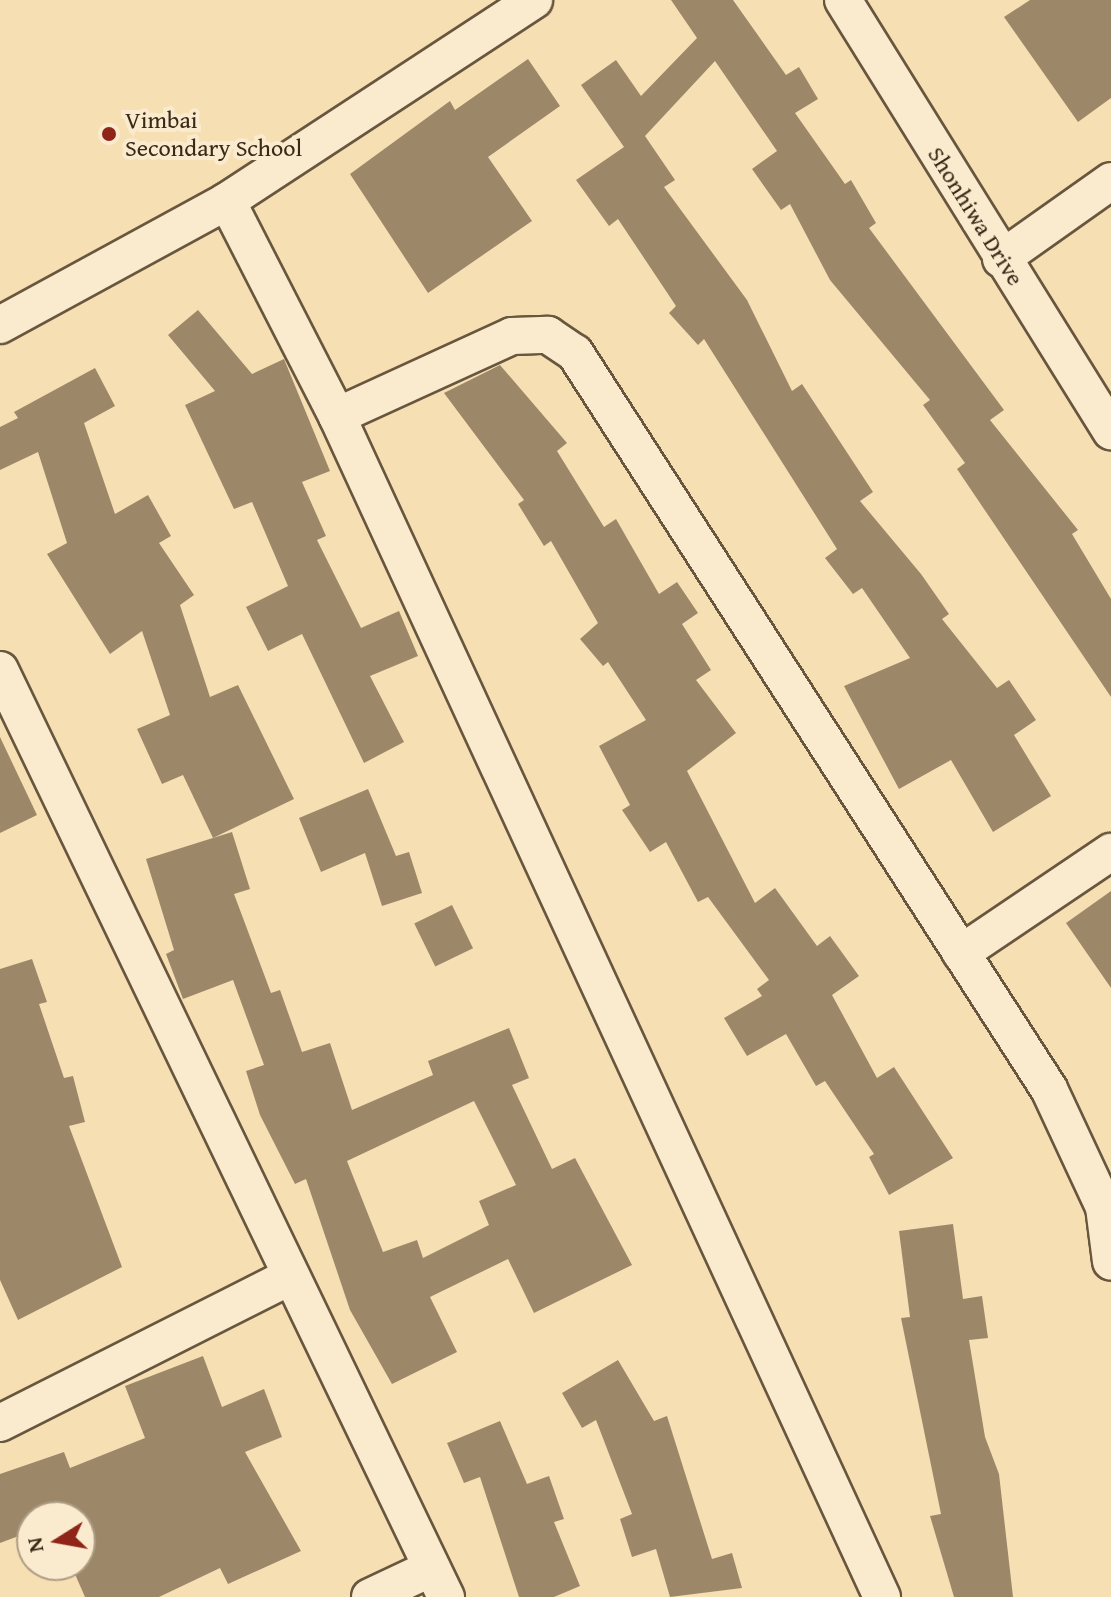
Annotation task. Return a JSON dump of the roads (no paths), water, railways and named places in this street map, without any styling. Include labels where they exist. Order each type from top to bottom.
[{"type":"street","points":[[0,325],[227,201],[534,0]]},
{"type":"street","name":"Shonhiwa Drive","points":[[843,0],[1001,259],[1111,431]]},
{"type":"street","points":[[1001,259],[1111,181]]},
{"type":"street","points":[[227,201],[337,416],[882,1597]]},
{"type":"street","points":[[337,416],[512,336],[548,335],[575,353],[1049,1089],[1104,1207],[1111,1262]]},
{"type":"street","points":[[0,670],[287,1278],[439,1582],[370,1597]]},
{"type":"street","points":[[961,953],[1111,852]]},
{"type":"street","points":[[0,1423],[287,1278]]},
{"type":"place","name":"Vimbai Secondary School","points":[[109,134]]}]
